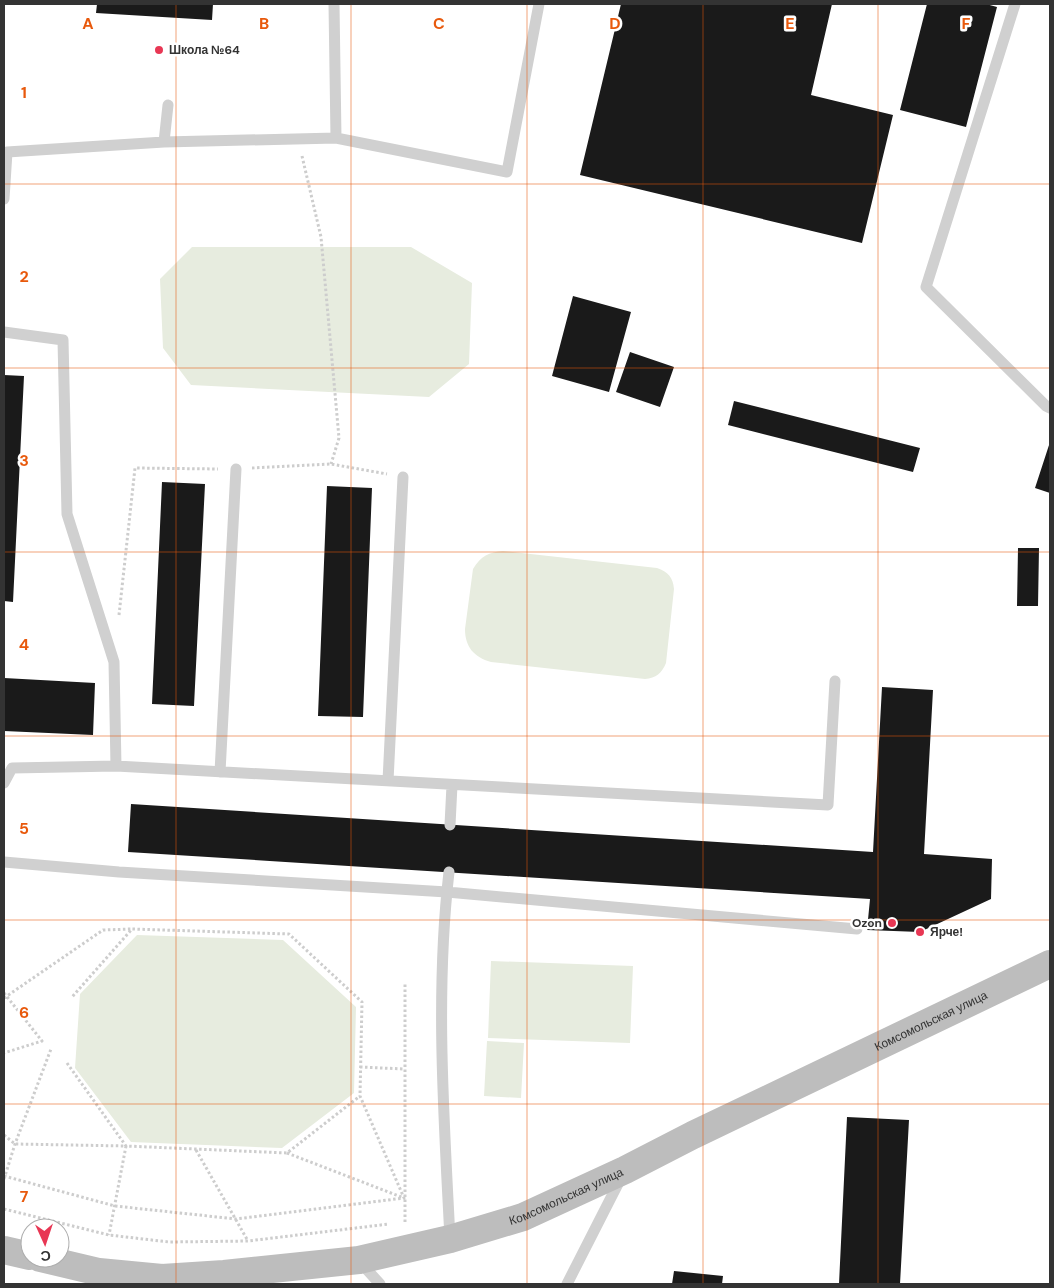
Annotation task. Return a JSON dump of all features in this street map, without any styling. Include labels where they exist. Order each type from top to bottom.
[{"type":"main road","name":"Комсомольская улица","points":[[70,1265],[99,1272],[162,1278],[224,1274],[359,1260],[449,1227],[523,1217],[625,1170],[693,1135],[1050,964]]},
{"type":"main road","points":[[4,1250],[20,1254]]},
{"type":"lane","points":[[334,4],[336,138]]},
{"type":"lane","points":[[4,199],[7,152],[164,142],[336,138],[507,172],[539,4]]},
{"type":"lane","points":[[1015,4],[926,287],[1050,408]]},
{"type":"lane","points":[[164,142],[168,105]]},
{"type":"lane","points":[[4,332],[63,340],[67,514],[114,662],[116,766]]},
{"type":"lane","points":[[220,772],[236,469]]},
{"type":"lane","points":[[388,781],[403,477]]},
{"type":"lane","points":[[4,783],[8,768],[116,766],[828,804],[835,682]]},
{"type":"lane","points":[[450,825],[452,785]]},
{"type":"lane","points":[[4,862],[119,872],[447,892],[857,929]]},
{"type":"lane","points":[[449,872],[442,983],[442,1073],[449,1227]]},
{"type":"lane","points":[[567,1284],[625,1170]]},
{"type":"lane","points":[[359,1260],[380,1284]]},
{"type":"path","points":[[298,139],[321,237],[339,438],[331,464]]},
{"type":"path","points":[[118,624],[135,468],[236,469],[331,464],[403,477]]},
{"type":"path","points":[[4,1053],[42,1041],[5,996],[103,930],[132,929],[289,934],[362,1002],[360,1096],[404,1198]]},
{"type":"path","points":[[72,997],[132,929]]},
{"type":"path","points":[[405,983],[405,1222],[449,1227]]},
{"type":"path","points":[[51,1049],[4,1177],[115,1206],[236,1220],[404,1198]]},
{"type":"path","points":[[67,1063],[126,1146],[109,1235]]},
{"type":"path","points":[[360,1067],[404,1069]]},
{"type":"path","points":[[287,1153],[360,1096]]},
{"type":"path","points":[[4,1135],[15,1144],[126,1146],[287,1153],[404,1198]]},
{"type":"path","points":[[195,1149],[248,1241]]},
{"type":"path","points":[[4,1209],[109,1235],[169,1242],[248,1241],[395,1223]]},
{"type":"shaded area","points":[[192,247],[411,247],[472,283],[469,364],[429,397],[191,385],[163,348],[160,279]]},
{"type":"shaded area","points":[[503,551],[657,568],[667,573],[671,578],[674,589],[666,663],[663,670],[655,676],[645,679],[491,662],[475,654],[469,646],[465,635],[473,569],[486,556],[494,552]]},
{"type":"shaded area","points":[[137,935],[283,940],[356,1007],[354,1093],[282,1148],[131,1142],[75,1068],[80,994]]},
{"type":"shaded area","points":[[491,961],[633,966],[630,1043],[488,1038]]},
{"type":"shaded area","points":[[487,1041],[524,1043],[521,1098],[484,1096]]},
{"type":"building","points":[[97,4],[213,4],[212,20],[96,13]]},
{"type":"building","points":[[621,4],[832,4],[811,95],[893,115],[862,243],[580,175]]},
{"type":"building","points":[[927,4],[986,4],[997,7],[966,127],[900,110]]},
{"type":"building","points":[[573,296],[631,312],[609,392],[552,376]]},
{"type":"building","points":[[630,352],[674,367],[660,407],[616,392]]},
{"type":"building","points":[[4,375],[24,376],[13,602],[4,601]]},
{"type":"building","points":[[734,401],[920,448],[913,472],[728,425]]},
{"type":"building","points":[[1050,442],[1050,493],[1035,488]]},
{"type":"building","points":[[162,482],[205,484],[194,706],[152,704]]},
{"type":"building","points":[[327,486],[372,488],[363,717],[318,716]]},
{"type":"building","points":[[1018,548],[1039,548],[1038,606],[1017,606]]},
{"type":"building","points":[[4,678],[95,683],[93,735],[4,731]]},
{"type":"building","points":[[882,687],[933,690],[924,854],[992,859],[991,899],[920,932],[867,930],[870,899],[128,852],[131,804],[873,852]]},
{"type":"building","points":[[847,1117],[909,1120],[900,1284],[839,1284]]},
{"type":"building","points":[[674,1271],[723,1276],[722,1284],[672,1284]]},
{"type":"place","name":"Школа №64","points":[[159,50]]},
{"type":"place","name":"Ozon","points":[[892,923]]},
{"type":"place","name":"Ярче!","points":[[920,932]]}]
